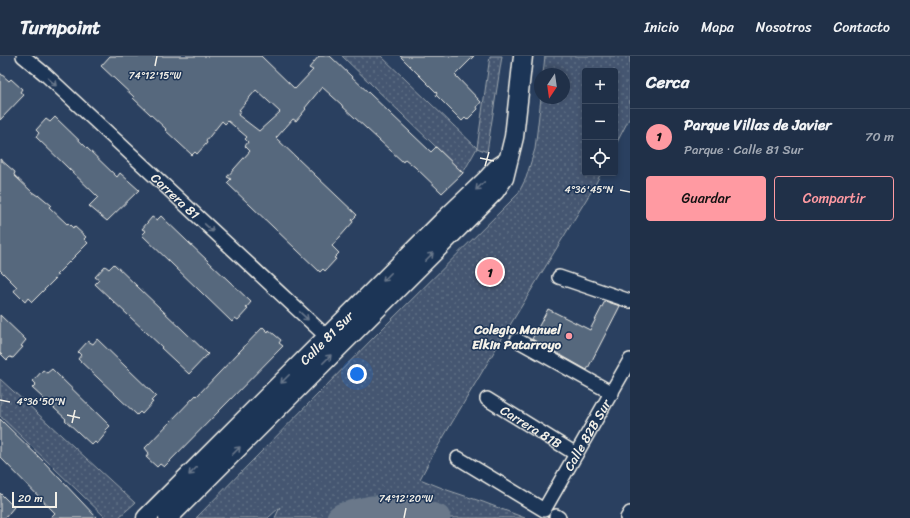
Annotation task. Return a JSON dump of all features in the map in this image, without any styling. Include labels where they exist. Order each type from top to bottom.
[{"type":"street","name":"Carrera 81","points":[[23,56],[327,337]]},
{"type":"street","name":"Calle 81 Sur","points":[[168,518],[495,191],[504,178],[514,137],[524,56]]},
{"type":"street","name":"Calle 81 Sur","points":[[146,518],[437,227],[497,168],[508,160]]},
{"type":"street","points":[[559,277],[630,301]]},
{"type":"street","points":[[517,340],[612,393]]},
{"type":"street","name":"Calle 82B Sur","points":[[458,458],[544,510],[630,360]]},
{"type":"street","name":"Carrera 81B","points":[[487,399],[576,454]]},
{"type":"street","points":[[627,518],[630,513]]},
{"type":"shaded area","points":[[342,56],[381,56],[477,148],[463,173]]},
{"type":"shaded area","points":[[490,56],[502,56],[487,152],[477,148]]},
{"type":"shaded area","points":[[545,56],[630,56],[630,117],[618,140],[618,68],[582,68],[582,176],[600,176],[431,458],[420,479],[525,518],[275,518],[280,507],[268,518],[196,518],[378,333],[518,194],[526,178],[535,149],[540,104],[570,104],[570,68],[544,68]]},
{"type":"shaded area","points":[[0,379],[135,503],[118,518],[106,518],[0,416]]},
{"type":"building","points":[[110,56],[261,56],[295,89],[313,70],[309,68],[319,56],[330,56],[431,152],[436,147],[463,173],[442,193],[405,159],[403,162],[322,87],[296,121],[293,119],[276,138],[357,215],[352,220],[353,222],[332,246],[339,253],[334,258],[336,259],[325,271],[323,269],[320,272],[227,183],[231,179],[227,177],[250,151],[245,146],[248,142],[245,139],[247,137],[228,121],[225,124],[222,121],[206,141],[207,143],[197,154],[195,152],[192,155],[101,66]],"holes":[[[256,90],[280,112],[259,131],[238,115],[241,111],[239,110]]]},
{"type":"building","points":[[400,56],[474,56],[455,75],[481,102],[477,107],[478,109],[467,120],[465,118],[462,121],[436,95],[437,93]]},
{"type":"building","points":[[0,73],[9,81],[11,79],[22,89],[20,92],[24,95],[0,120]]},
{"type":"building","points":[[55,117],[117,177],[120,173],[139,190],[107,221],[89,206],[98,197],[36,137],[39,133],[36,130],[46,119],[50,122]]},
{"type":"building","points":[[0,159],[15,172],[14,175],[32,192],[38,196],[39,195],[51,205],[49,207],[67,224],[68,223],[73,228],[74,226],[86,237],[84,239],[88,243],[32,302],[28,298],[25,302],[14,291],[17,287],[0,270]]},
{"type":"building","points":[[161,216],[251,302],[246,308],[248,309],[238,320],[235,318],[232,322],[142,235],[146,231],[142,229],[152,217],[157,220]]},
{"type":"building","points":[[114,264],[208,354],[189,374],[95,284],[99,280],[95,277],[105,266],[109,269]]},
{"type":"building","name":"Colegio Manuel Elkin Patarroyo","points":[[605,301],[620,306],[587,370],[532,339],[548,309],[590,330]]},
{"type":"building","points":[[0,315],[26,340],[21,346],[23,347],[13,358],[10,357],[7,360],[0,353]]},
{"type":"building","points":[[263,327],[281,340],[279,343],[283,346],[164,467],[160,464],[157,467],[146,457],[149,453],[145,448]]},
{"type":"building","points":[[97,339],[156,396],[151,401],[153,402],[142,414],[140,412],[137,415],[78,359],[81,355],[78,352],[88,341],[93,344]]},
{"type":"building","points":[[52,369],[110,426],[97,444],[95,442],[92,445],[32,388],[36,384],[33,381],[43,370],[47,373]]},
{"type":"building","points":[[0,419],[44,462],[97,518],[50,518],[55,513],[0,457]]},
{"type":"building","points":[[0,493],[14,507],[5,518],[0,518]]},
{"type":"waterway","points":[[340,518],[371,509],[408,509],[437,518]]},
{"type":"place","name":"Parque Villas de Javier","points":[[490,272]]},
{"type":"place","name":"Colegio Manuel Elkin Patarroyo","points":[[569,336]]}]
